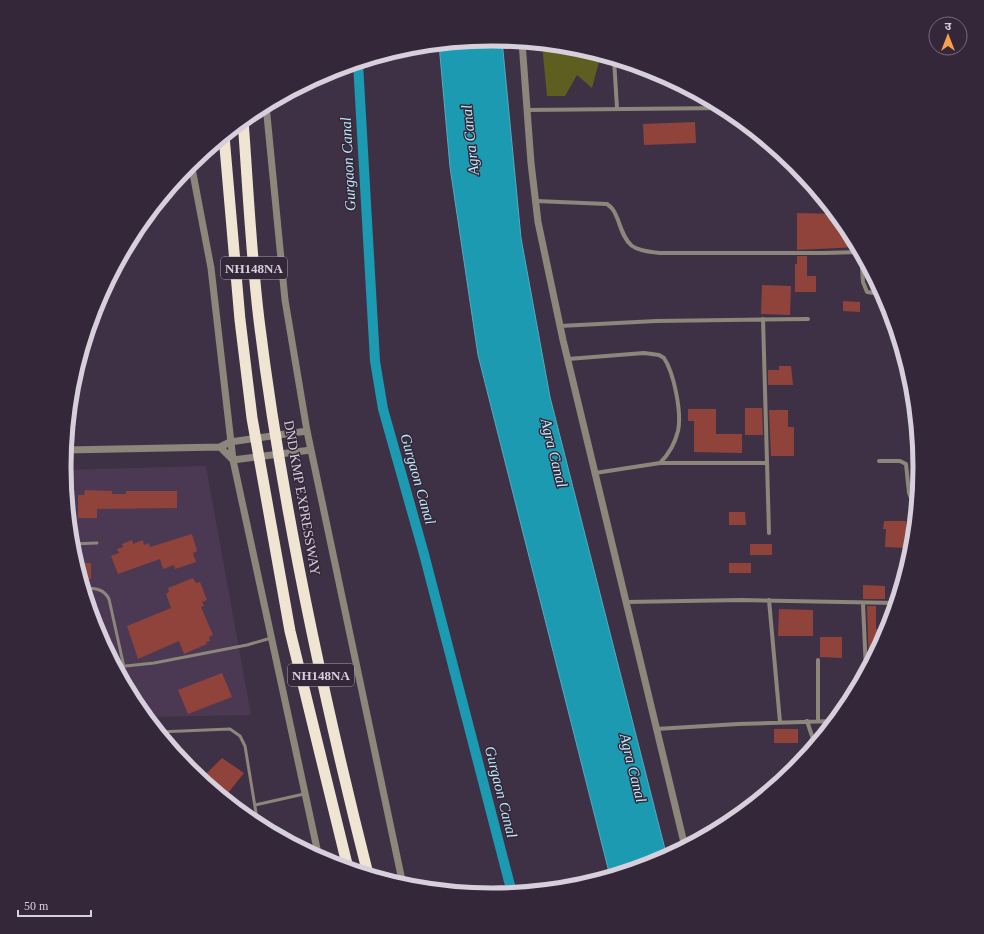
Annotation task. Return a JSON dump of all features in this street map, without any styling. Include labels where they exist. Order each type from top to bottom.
[{"type":"highway","name":"DND KMP EXPRESSWAY","points":[[244,127],[258,304],[281,474],[310,627],[367,869]]},
{"type":"highway","name":"NH148NA","points":[[225,142],[240,320],[252,418],[290,631],[347,862]]},
{"type":"street","points":[[522,47],[538,222],[560,326],[684,842]]},
{"type":"street","points":[[614,64],[617,108]]},
{"type":"street","points":[[527,110],[712,108]]},
{"type":"street","points":[[267,112],[285,300],[307,431],[403,878]]},
{"type":"street","points":[[192,171],[211,268],[233,460],[317,850]]},
{"type":"street","points":[[536,201],[607,204],[615,211],[623,237],[628,244],[644,251],[660,253],[854,252]]},
{"type":"street","points":[[862,266],[867,292],[875,293]]},
{"type":"street","points":[[763,319],[768,533]]},
{"type":"street","points":[[560,326],[656,321],[808,319]]},
{"type":"street","points":[[568,359],[644,353],[659,355],[664,358],[671,374],[677,401],[678,430],[672,448],[660,463]]},
{"type":"street","points":[[72,450],[220,447],[230,442],[307,431]]},
{"type":"street","points":[[220,447],[233,460]]},
{"type":"street","points":[[233,460],[311,450]]},
{"type":"street","points":[[880,461],[900,461],[906,464],[908,493],[912,499]]},
{"type":"street","points":[[595,473],[660,463],[767,463]]},
{"type":"street","points":[[626,602],[769,600],[863,604],[891,603]]},
{"type":"street","points":[[769,600],[780,722]]},
{"type":"street","points":[[863,604],[866,662]]},
{"type":"street","points":[[818,660],[818,721]]},
{"type":"street","points":[[807,721],[813,740]]},
{"type":"street","points":[[656,728],[827,721]]},
{"type":"lane","points":[[78,544],[98,543]]},
{"type":"lane","points":[[89,589],[104,591],[109,599],[124,667],[154,663],[240,646],[271,638]]},
{"type":"lane","points":[[165,732],[230,729],[236,731],[245,746],[257,816]]},
{"type":"lane","points":[[255,805],[306,794]]},
{"type":"shaded area","points":[[543,50],[600,60],[592,88],[577,75],[565,96],[547,96]]},
{"type":"shaded area","points":[[206,466],[251,715],[154,717],[127,677],[114,653],[93,602],[79,549],[72,495],[71,470]]},
{"type":"water","name":"Agra Canal","points":[[503,46],[521,238],[550,397],[665,851],[609,872],[478,355],[450,167],[440,50],[464,47]]},
{"type":"building","points":[[695,122],[696,143],[644,145],[643,124]]},
{"type":"building","points":[[797,213],[828,214],[851,247],[797,250]]},
{"type":"building","points":[[797,256],[807,256],[807,276],[816,276],[816,292],[795,292],[795,264],[797,264]]},
{"type":"building","points":[[762,285],[791,286],[790,315],[761,314]]},
{"type":"building","points":[[843,301],[860,302],[860,312],[843,311]]},
{"type":"building","points":[[779,366],[791,366],[793,385],[768,385],[768,370],[779,370]]},
{"type":"building","points":[[745,408],[762,408],[763,435],[745,435]]},
{"type":"building","points":[[688,409],[716,409],[716,434],[742,434],[742,453],[694,452],[694,421],[688,421]]},
{"type":"building","points":[[769,410],[788,410],[788,427],[794,427],[794,456],[771,456]]},
{"type":"building","points":[[85,490],[112,491],[112,494],[126,494],[126,491],[177,491],[177,508],[97,509],[97,518],[78,518],[78,495],[84,495]]},
{"type":"building","points":[[729,512],[745,512],[746,525],[729,525]]},
{"type":"building","points":[[884,521],[906,521],[905,548],[885,547],[886,529],[883,529]]},
{"type":"building","points":[[192,534],[197,551],[193,553],[196,562],[175,569],[174,565],[163,569],[160,559],[118,574],[111,556],[119,553],[117,549],[123,547],[122,544],[132,540],[133,544],[143,540],[144,545],[149,543],[150,547]]},
{"type":"building","points":[[750,544],[772,544],[772,555],[750,555]]},
{"type":"building","points":[[82,563],[91,563],[91,579],[86,579]]},
{"type":"building","points":[[729,563],[751,563],[751,573],[729,573]]},
{"type":"building","points":[[193,578],[196,583],[200,582],[207,600],[202,602],[204,606],[201,607],[213,635],[209,637],[210,641],[206,642],[207,644],[184,654],[179,641],[138,659],[127,626],[171,608],[166,594],[169,592],[168,588]]},
{"type":"building","points":[[863,585],[885,586],[885,599],[863,599]]},
{"type":"building","points":[[867,606],[876,606],[876,629],[879,629],[879,633],[869,656]]},
{"type":"building","points":[[779,609],[813,610],[813,636],[778,636]]},
{"type":"building","points":[[820,637],[842,637],[842,658],[820,657]]},
{"type":"building","points":[[222,673],[232,697],[188,714],[178,690]]},
{"type":"building","points":[[774,729],[798,729],[798,743],[774,743]]},
{"type":"building","points":[[222,758],[244,773],[227,794],[205,775]]},
{"type":"waterway","name":"Gurgaon Canal","points":[[358,68],[375,361],[383,409],[424,554],[511,887]]}]
